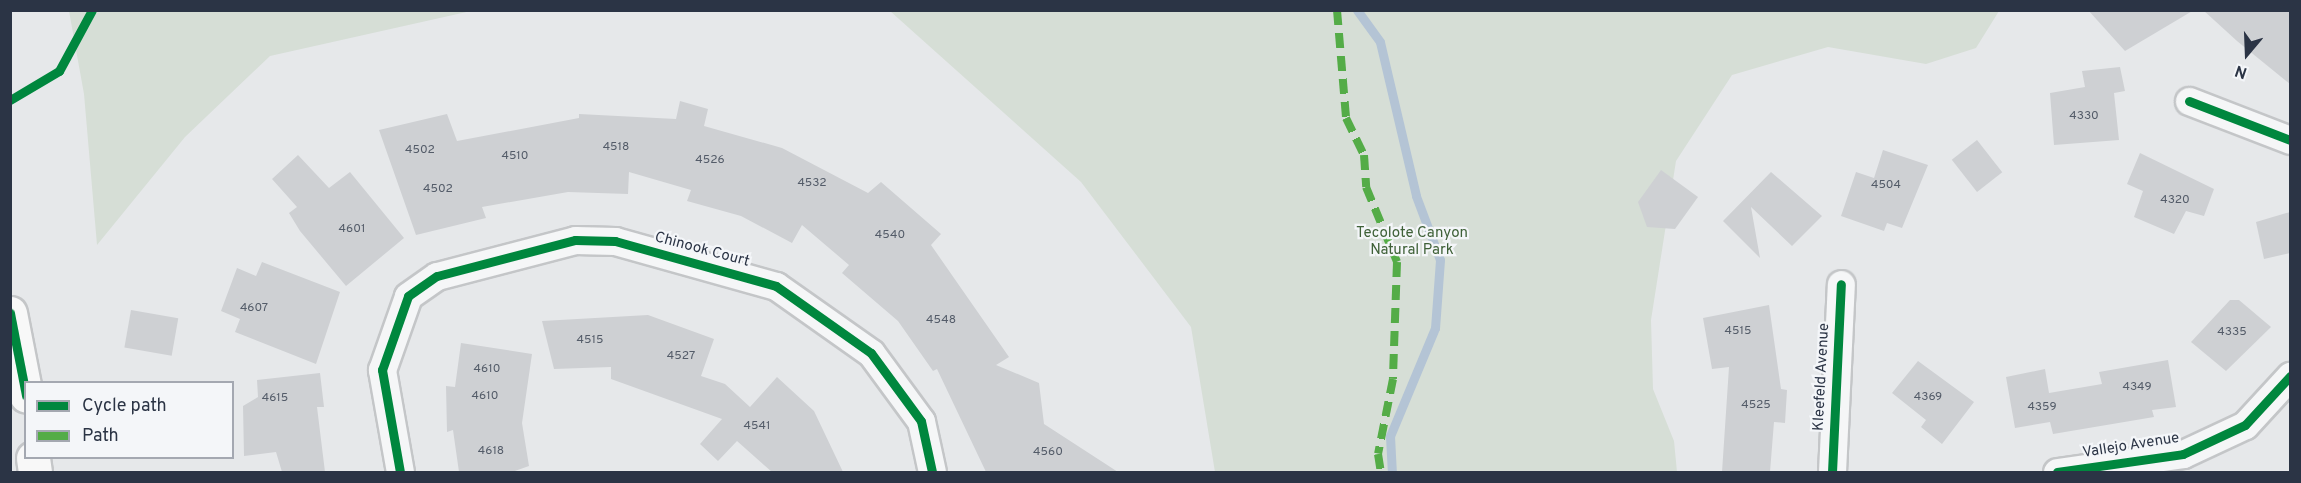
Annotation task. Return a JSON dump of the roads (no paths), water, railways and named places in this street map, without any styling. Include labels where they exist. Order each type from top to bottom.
[{"type":"main road","points":[[10,313],[24,385]]},
{"type":"street","points":[[2189,101],[2290,140]]},
{"type":"street","name":"Chinook Court","points":[[400,472],[382,370],[395,323],[408,296],[437,276],[574,240],[615,241],[776,286],[871,353],[921,421],[932,472]]},
{"type":"street","name":"Kleefeld Avenue","points":[[1833,472],[1841,284]]},
{"type":"street","name":"Vallejo Avenue","points":[[2057,472],[2183,454],[2245,425],[2290,376]]},
{"type":"waterway","points":[[1357,10],[1380,42],[1416,196],[1440,260],[1435,328],[1390,436],[1392,472]]},
{"type":"park label","name":"Tecolote Canyon Natural Park","points":[[1412,242]]}]
